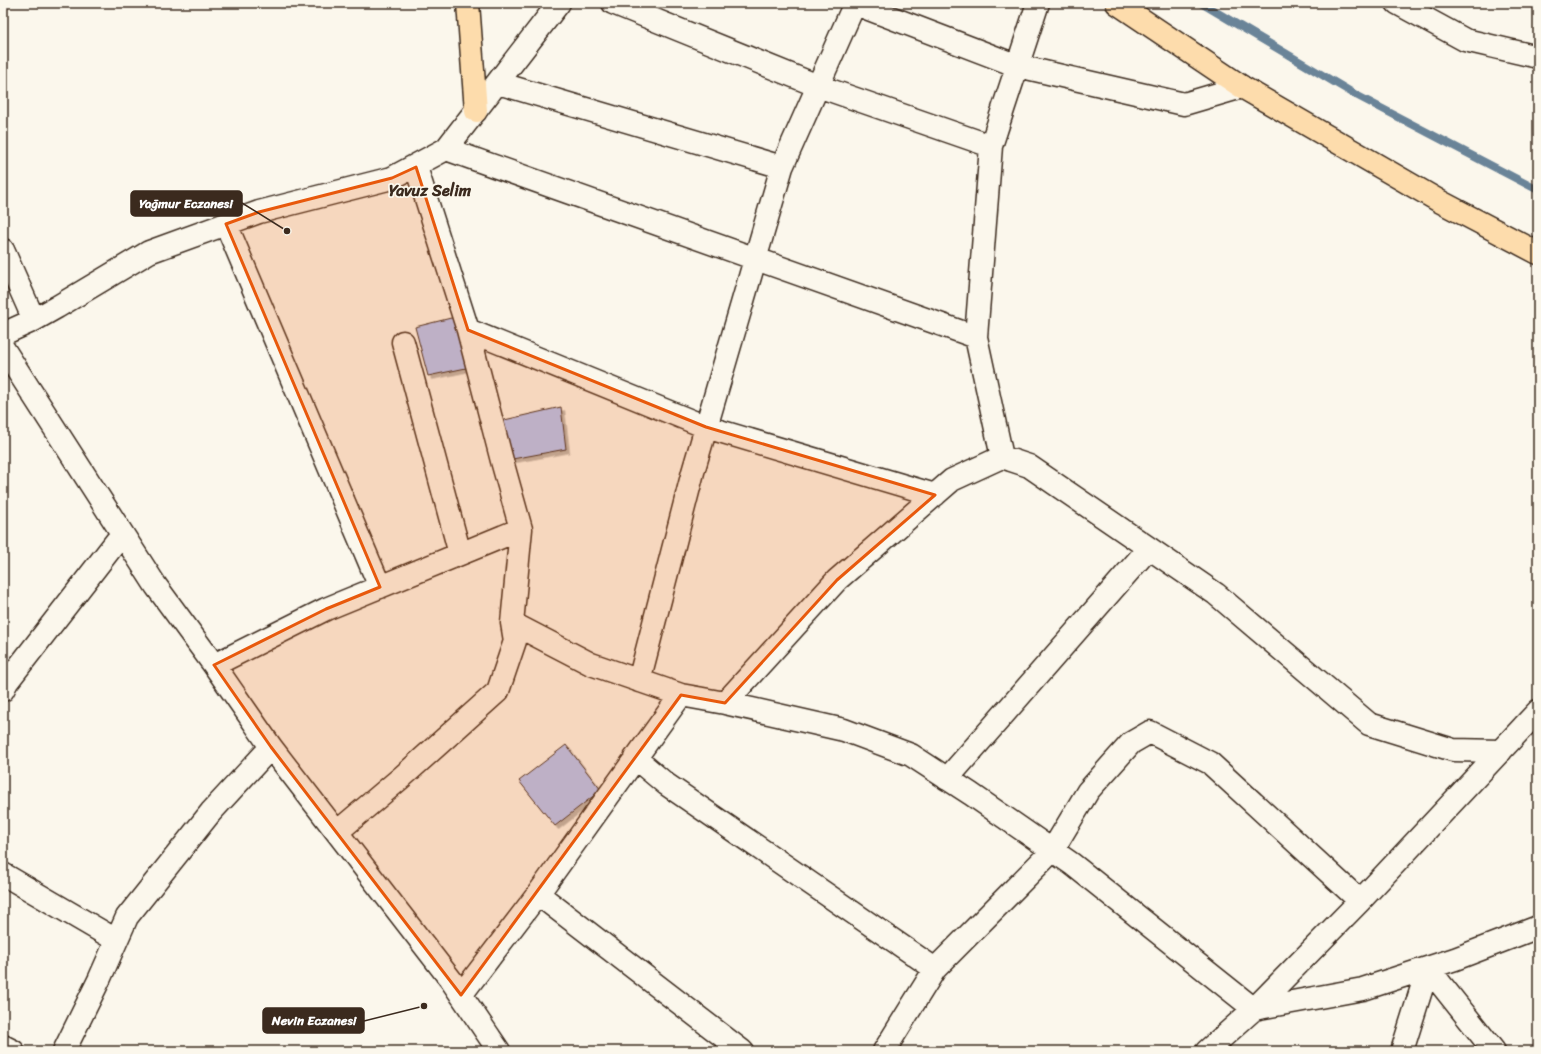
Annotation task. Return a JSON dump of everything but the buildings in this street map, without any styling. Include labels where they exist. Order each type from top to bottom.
[{"type":"main road","points":[[468,3],[476,111]]},
{"type":"main road","points":[[1117,3],[1242,87],[1441,202],[1538,253]]},
{"type":"street","points":[[3,334],[34,320],[149,252],[259,212],[392,178],[416,167],[446,149],[559,3]]},
{"type":"street","points":[[613,3],[818,86],[991,146]]},
{"type":"street","points":[[639,681],[693,472],[782,167],[854,3],[1018,66],[1184,104],[1242,87]]},
{"type":"street","points":[[1002,456],[976,336],[991,146],[1038,3]]},
{"type":"street","points":[[1397,3],[1465,40],[1538,57]]},
{"type":"street","points":[[498,83],[782,167]]},
{"type":"street","points":[[446,149],[976,336]]},
{"type":"street","points":[[337,832],[402,777],[498,691],[515,641],[512,623],[521,529],[468,330],[416,167]]},
{"type":"street","points":[[226,224],[380,587]]},
{"type":"street","points":[[3,250],[34,320]]},
{"type":"street","points":[[468,330],[706,427],[935,495]]},
{"type":"street","points":[[403,342],[460,554]]},
{"type":"street","points":[[3,348],[156,586],[214,665],[271,747],[461,995],[499,1051]]},
{"type":"street","points":[[725,703],[837,580],[952,480],[1002,456],[1029,466],[1216,594],[1369,724],[1453,750],[1500,751]]},
{"type":"street","points":[[214,665],[326,609],[521,529]]},
{"type":"street","points":[[4,684],[122,534]]},
{"type":"street","points":[[947,779],[1148,548]]},
{"type":"street","points":[[512,623],[591,664],[681,695],[725,703],[844,730],[911,755],[1072,864],[1254,1009],[1363,989],[1428,968],[1538,927]]},
{"type":"street","points":[[461,995],[538,894],[681,695]]},
{"type":"street","points":[[1207,1051],[1254,1009],[1360,901],[1538,711]]},
{"type":"street","points":[[884,1051],[935,968],[1052,851],[1088,791],[1131,743],[1150,732],[1210,763],[1360,901]]},
{"type":"street","points":[[64,1051],[99,980],[127,917],[211,812],[271,747]]},
{"type":"street","points":[[635,758],[666,784],[935,968]]},
{"type":"street","points":[[3,874],[116,940]]},
{"type":"street","points":[[538,894],[742,1051]]},
{"type":"street","points":[[1402,1051],[1428,968]]},
{"type":"street","points":[[1428,968],[1494,1051]]},
{"type":"street","points":[[3,1046],[13,1051]]},
{"type":"highlighted area","points":[[416,167],[468,330],[706,427],[935,495],[837,580],[725,703],[681,695],[461,995],[271,747],[214,665],[326,609],[380,587],[226,224],[259,212],[392,178]]},
{"type":"waterway","points":[[1201,3],[1356,95],[1538,190]]},
{"type":"place","name":"Yağmur Eczanesi","points":[[287,231]]},
{"type":"place","name":"Nevin Eczanesi","points":[[424,1006]]},
{"type":"district","name":"Yavuz Selim","points":[[430,190]]}]
